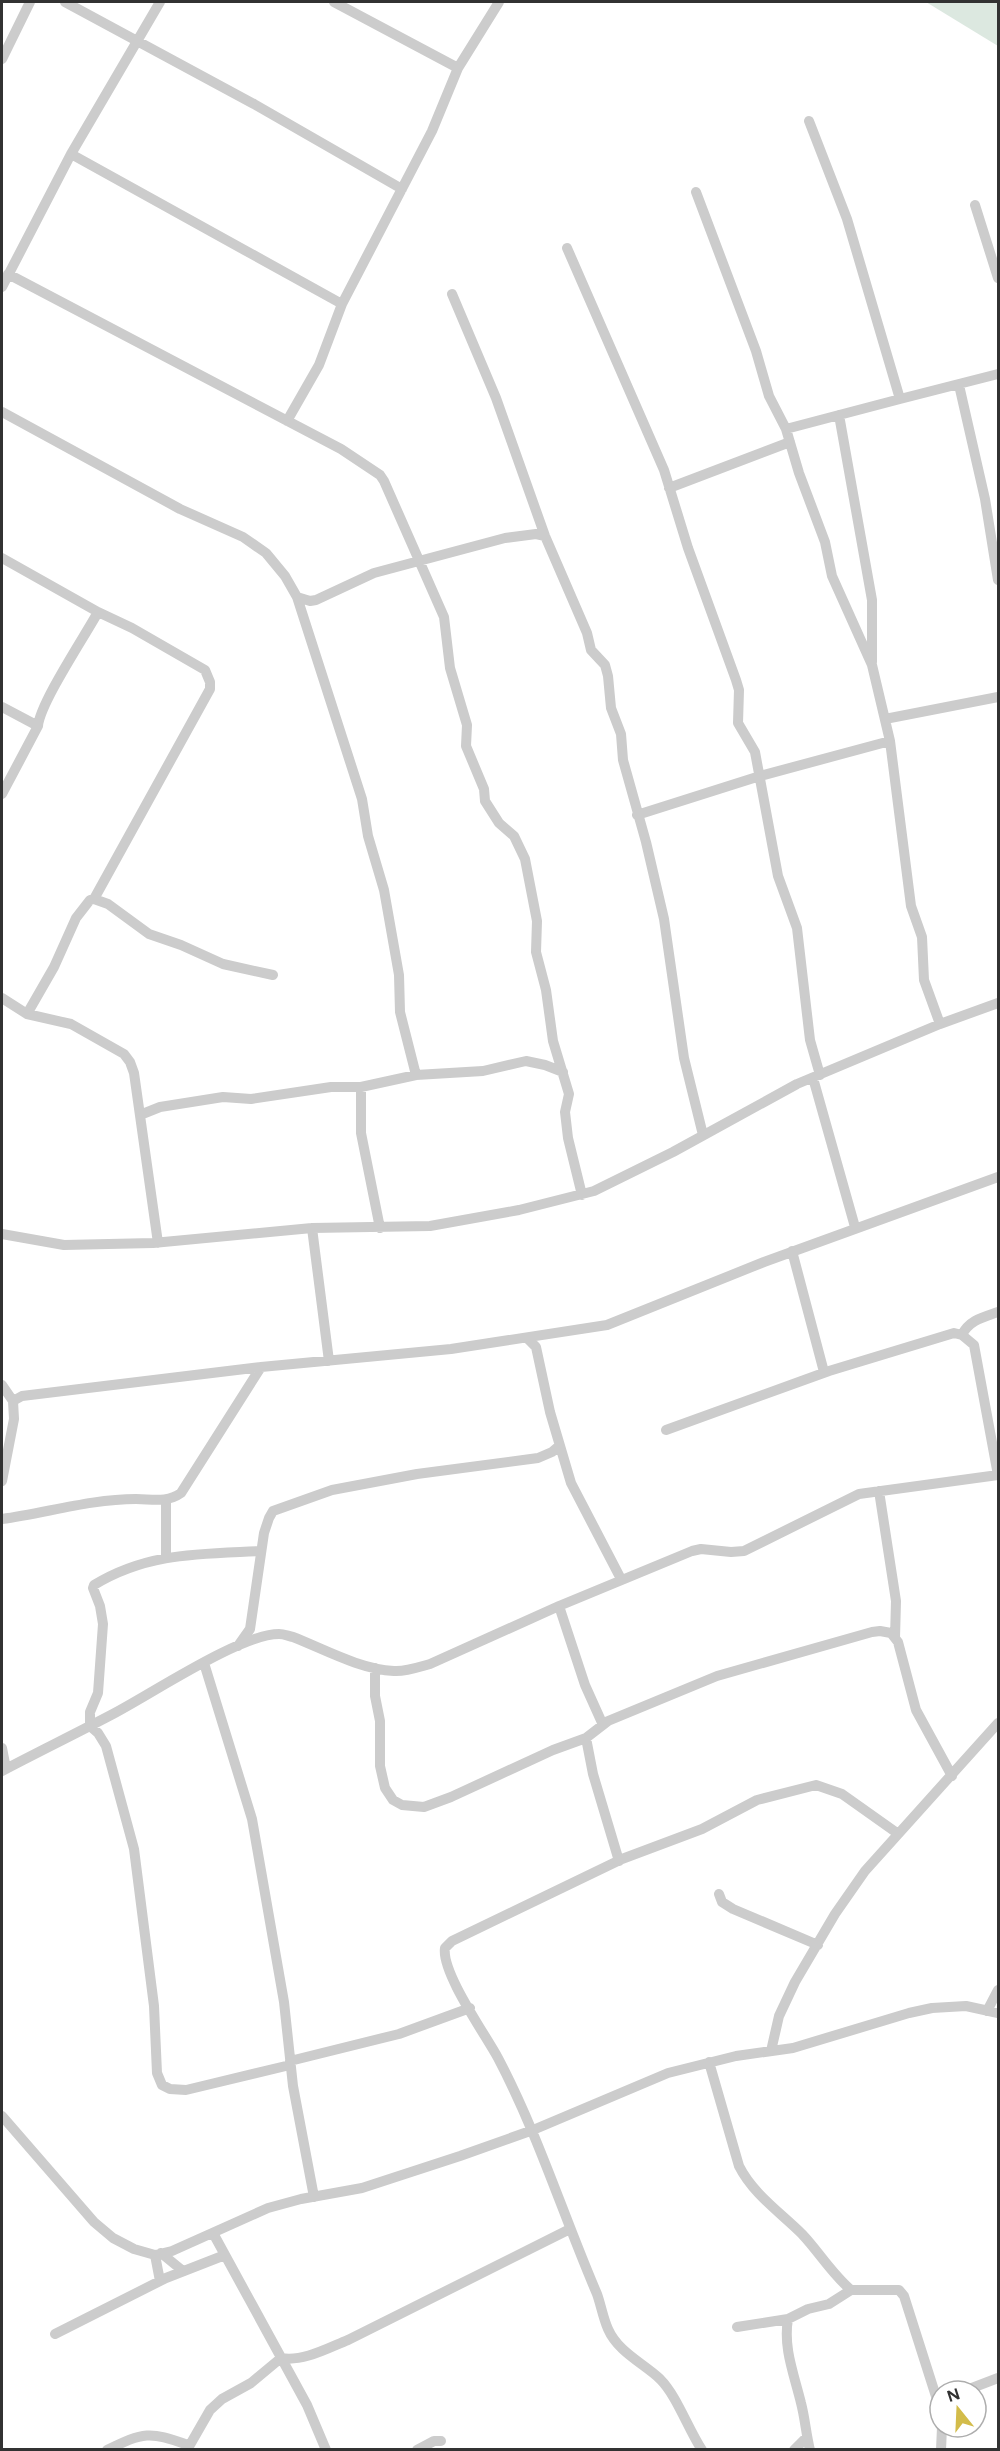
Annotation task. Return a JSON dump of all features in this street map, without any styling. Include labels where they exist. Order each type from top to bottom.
[{"type":"street","points":[[2,59],[30,2]]},
{"type":"street","points":[[65,2],[254,104],[402,189]]},
{"type":"street","points":[[2,287],[7,267],[160,2]]},
{"type":"street","points":[[334,2],[458,68]]},
{"type":"street","points":[[287,421],[319,365],[342,304],[432,131],[458,68],[498,2]]},
{"type":"street","points":[[809,121],[847,219],[900,399]]},
{"type":"street","points":[[71,154],[342,304]]},
{"type":"street","points":[[696,192],[756,351],[769,396],[786,429],[799,473],[825,542],[832,576],[872,665],[890,741],[911,906],[922,937],[924,980],[940,1024]]},
{"type":"street","points":[[975,206],[999,278]]},
{"type":"street","points":[[567,248],[652,441],[739,690],[738,723],[755,752],[778,876],[797,928],[810,1040],[817,1077],[855,1227]]},
{"type":"street","points":[[7,267],[341,449],[380,475],[404,520],[444,617],[450,668],[466,725],[466,746],[484,789],[485,801],[499,823],[514,836],[525,860],[537,921],[536,952],[546,990],[553,1041],[568,1094],[565,1112],[567,1138],[582,1195]]},
{"type":"street","points":[[452,294],[495,398],[545,536],[579,614],[591,650],[605,665],[610,708],[621,734],[623,760],[664,919],[684,1058],[702,1135]]},
{"type":"street","points":[[786,429],[999,374]]},
{"type":"street","points":[[959,385],[986,499],[999,580]]},
{"type":"street","points":[[2,412],[180,509],[243,537],[266,553],[285,576],[297,597],[362,799],[368,836],[384,890],[399,975],[400,1012],[416,1075]]},
{"type":"street","points":[[839,415],[872,600],[872,665]]},
{"type":"street","points":[[669,488],[790,442]]},
{"type":"street","points":[[297,597],[310,601],[316,600],[374,573],[505,538],[536,534],[545,536]]},
{"type":"street","points":[[2,558],[206,670],[210,682],[210,689],[94,899],[90,900],[76,918],[54,967],[27,1014]]},
{"type":"street","points":[[2,794],[53,692],[98,612]]},
{"type":"street","points":[[885,719],[999,697]]},
{"type":"street","points":[[2,706],[38,726]]},
{"type":"street","points":[[637,814],[760,776],[890,741]]},
{"type":"street","points":[[94,899],[108,904],[135,926],[149,934],[181,945],[223,964],[273,975]]},
{"type":"street","points":[[2,998],[27,1014],[71,1023],[124,1054],[130,1062],[134,1073],[158,1243]]},
{"type":"street","points":[[2,1234],[64,1245],[158,1243],[312,1228],[430,1226],[519,1210],[582,1195],[643,1167],[817,1077],[940,1024],[999,1003]]},
{"type":"street","points":[[140,1115],[160,1107],[223,1097],[250,1099],[331,1087],[361,1087],[416,1075],[483,1071],[526,1061],[563,1072]]},
{"type":"street","points":[[361,1087],[361,1133],[380,1228]]},
{"type":"street","points":[[13,1401],[22,1396],[261,1367],[451,1349],[607,1325],[855,1227],[999,1177]]},
{"type":"street","points":[[312,1228],[329,1360]]},
{"type":"street","points":[[792,1251],[824,1372]]},
{"type":"street","points":[[962,1335],[966,1327],[981,1318],[999,1312]]},
{"type":"street","points":[[2,1748],[4,1770],[204,1663],[255,1640],[280,1634],[375,1668],[396,1672],[430,1664],[621,1579],[692,1551],[701,1548],[731,1552],[744,1551],[858,1494],[998,1475],[974,1345],[962,1335],[942,1335],[824,1372],[666,1430]]},
{"type":"street","points":[[536,1347],[543,1336]]},
{"type":"street","points":[[527,1338],[536,1347],[550,1412],[572,1483],[621,1579]]},
{"type":"street","points":[[2,1519],[106,1501],[166,1500],[181,1493],[261,1367]]},
{"type":"street","points":[[2,1385],[13,1401],[14,1419],[2,1481]]},
{"type":"street","points":[[237,1647],[250,1629],[261,1551],[268,1518],[273,1511],[332,1490],[417,1474],[544,1456],[559,1446]]},
{"type":"street","points":[[879,1491],[896,1600],[895,1638]]},
{"type":"street","points":[[165,1557],[166,1500]]},
{"type":"street","points":[[261,1551],[165,1557],[140,1564],[94,1585],[93,1588],[100,1606],[103,1624],[98,1693],[90,1712],[90,1726],[98,1733],[106,1746],[134,1849],[154,2006],[157,2073],[162,2085],[170,2089],[186,2090],[399,2034],[470,2008]]},
{"type":"street","points":[[559,1606],[585,1685],[603,1725]]},
{"type":"street","points":[[250,1629],[255,1640]]},
{"type":"street","points":[[375,1668],[382,1775],[385,1788],[393,1800],[402,1805],[424,1807],[451,1797],[586,1738],[608,1721],[717,1676],[796,1652],[880,1631],[891,1633],[898,1642],[916,1710],[952,1776]]},
{"type":"street","points":[[204,1663],[252,1819],[282,1991],[290,2063],[314,2197]]},
{"type":"street","points":[[771,2051],[779,2016],[795,1982],[865,1871],[999,1723]]},
{"type":"street","points":[[586,1738],[593,1774],[619,1861]]},
{"type":"street","points":[[700,2449],[660,2380],[631,2357],[608,2329],[598,2296],[533,2130],[506,2073],[454,1984],[444,1953],[448,1944],[619,1861],[702,1828],[757,1800],[816,1785],[842,1794],[897,1833]]},
{"type":"street","points":[[719,1894],[722,1902],[733,1909],[818,1945]]},
{"type":"street","points":[[158,2254],[172,2251],[268,2208],[362,2188],[533,2130],[668,2073],[709,2062],[793,2048],[909,2013],[952,2007],[993,2012],[999,1990]]},
{"type":"street","points":[[709,2062],[740,2166],[746,2179],[804,2236],[839,2280],[851,2290]]},
{"type":"street","points":[[2,2116],[94,2222],[112,2238],[134,2249],[158,2254],[183,2271]]},
{"type":"street","points":[[107,2450],[138,2436],[151,2434],[161,2435],[188,2447],[210,2410],[222,2399],[246,2387],[282,2358],[289,2359],[316,2353],[348,2340],[570,2229]]},
{"type":"street","points":[[213,2233],[307,2405],[326,2450]]},
{"type":"street","points":[[158,2254],[160,2281]]},
{"type":"street","points":[[54,2334],[160,2281],[225,2255]]},
{"type":"street","points":[[737,2327],[788,2319],[802,2311],[829,2304],[851,2290],[888,2288],[899,2290],[904,2296],[932,2379]]},
{"type":"street","points":[[788,2319],[785,2332],[789,2358],[810,2450]]},
{"type":"street","points":[[794,2450],[807,2437]]},
{"type":"street","points":[[417,2450],[435,2441],[441,2441]]},
{"type":"shaded area","points":[[926,2],[998,2],[998,46]]}]
